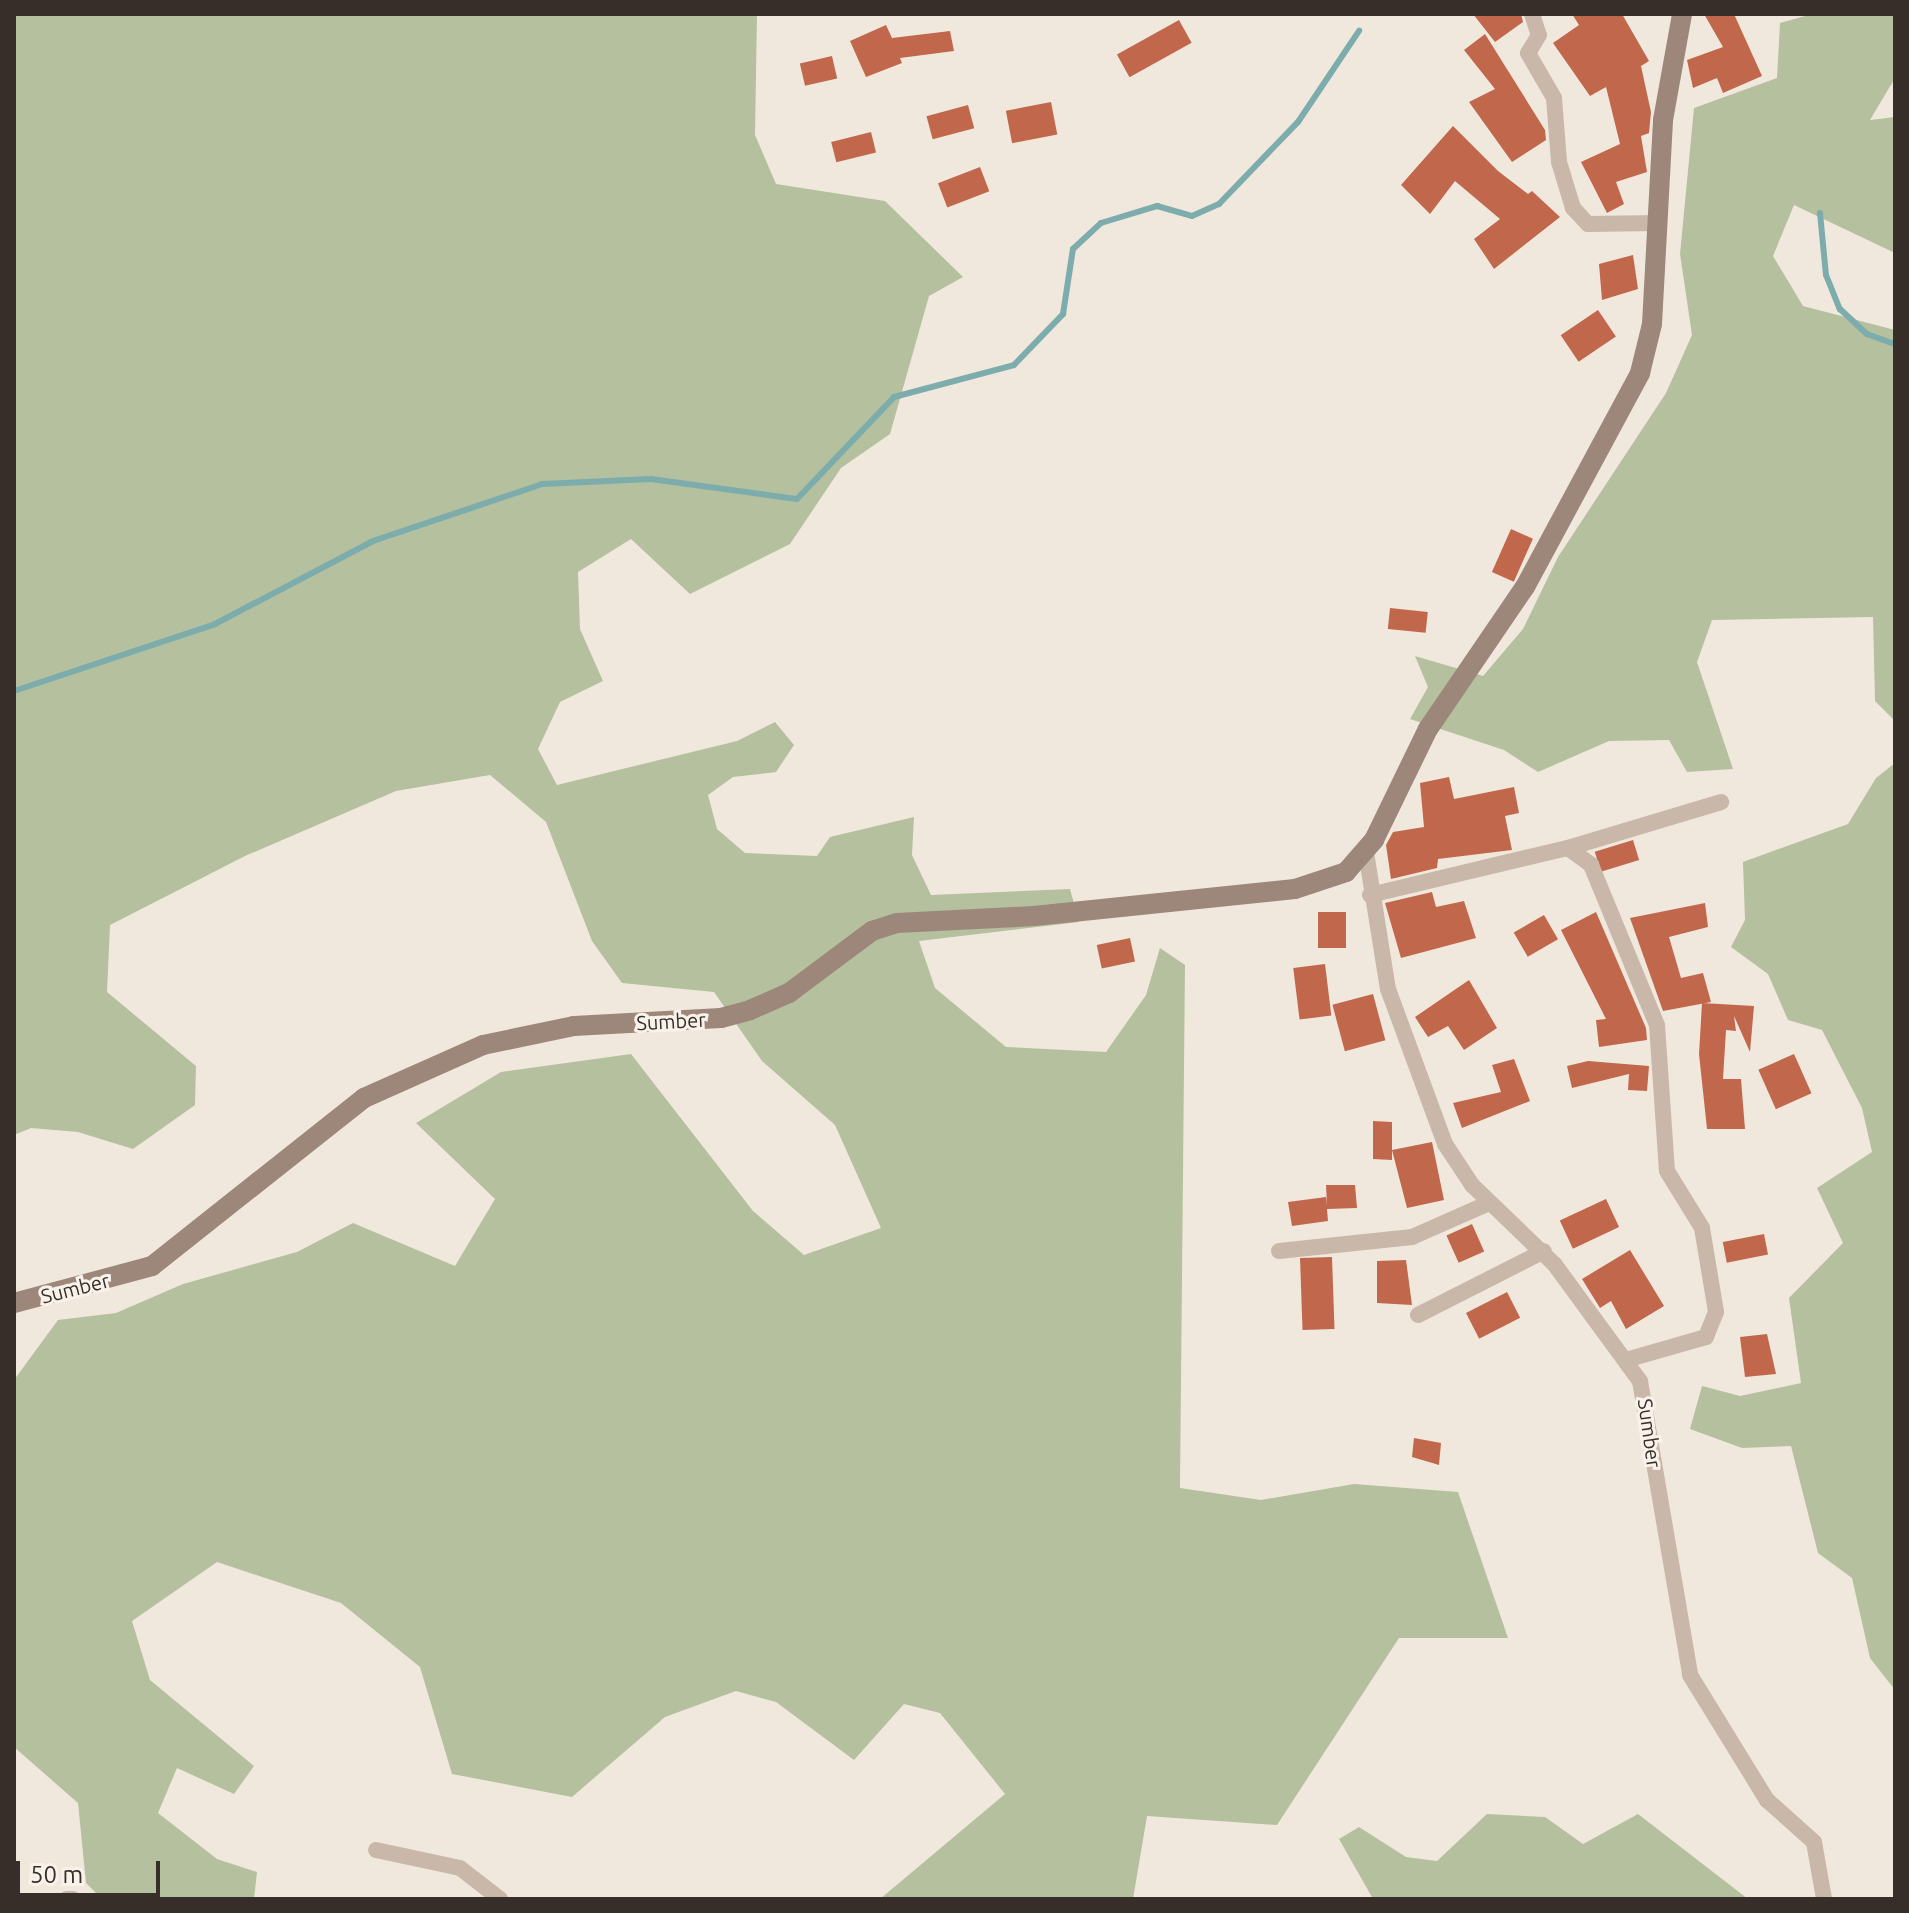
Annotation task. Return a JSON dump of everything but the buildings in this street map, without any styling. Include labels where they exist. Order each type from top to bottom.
[{"type":"street","points":[[1532,14],[1539,35],[1528,53],[1554,98],[1559,162],[1573,208],[1588,224],[1656,223]]},
{"type":"street","points":[[1366,852],[1428,729],[1525,587],[1631,396],[1652,324],[1663,120],[1682,14]]},
{"type":"street","points":[[1370,895],[1568,848],[1721,802]]},
{"type":"street","points":[[1568,848],[1591,865],[1657,1025],[1667,1171],[1702,1228],[1716,1312],[1706,1337],[1626,1360]]},
{"type":"street","name":"Sumber","points":[[1366,852],[1380,957],[1445,1144],[1489,1203],[1544,1251],[1626,1360],[1647,1404],[1666,1553],[1690,1675],[1767,1800],[1814,1842],[1824,1899]]},
{"type":"street","name":"Sumber","points":[[14,1303],[152,1266],[364,1098],[483,1045],[574,1026],[721,1018],[750,1010],[789,993],[872,931],[897,923],[1034,916],[1295,889],[1332,880],[1366,852]]},
{"type":"street","points":[[1279,1251],[1401,1240],[1489,1203]]},
{"type":"street","points":[[1418,1315],[1544,1251]]},
{"type":"street","points":[[376,1850],[460,1868],[481,1894],[500,1899]]},
{"type":"street","points":[[67,1899],[73,1899]]},
{"type":"green space","points":[[14,14],[757,14],[755,135],[776,184],[885,201],[963,277],[929,296],[890,434],[841,468],[790,544],[690,594],[631,539],[578,572],[580,629],[603,681],[560,702],[538,749],[557,785],[737,741],[775,722],[794,745],[776,772],[733,777],[708,795],[717,829],[745,853],[817,856],[830,837],[914,817],[912,855],[931,895],[1070,889],[1079,922],[919,941],[935,988],[1006,1047],[1106,1052],[1146,995],[1160,948],[1185,965],[1180,1488],[1261,1500],[1354,1484],[1458,1492],[1508,1638],[1399,1638],[1277,1825],[1147,1816],[1133,1899],[880,1899],[1005,1794],[940,1713],[904,1704],[854,1760],[776,1702],[736,1691],[665,1717],[572,1797],[452,1774],[420,1667],[341,1603],[217,1562],[132,1621],[150,1680],[254,1766],[234,1794],[177,1768],[158,1813],[217,1859],[257,1872],[254,1899],[102,1899],[86,1883],[78,1803],[14,1747],[14,1380],[58,1320],[116,1313],[183,1284],[297,1252],[353,1223],[455,1266],[495,1199],[416,1123],[501,1072],[631,1054],[753,1211],[804,1255],[881,1228],[835,1125],[762,1061],[714,992],[622,983],[592,941],[546,822],[490,775],[396,791],[245,856],[110,925],[107,992],[196,1066],[195,1105],[133,1149],[78,1132],[31,1128],[14,1135]]},
{"type":"green space","points":[[1812,14],[1895,14],[1895,78],[1870,120],[1895,117],[1895,253],[1794,205],[1773,256],[1803,306],[1895,330],[1895,721],[1875,701],[1873,617],[1712,620],[1697,662],[1733,769],[1687,772],[1669,740],[1609,741],[1538,772],[1504,750],[1410,719],[1428,687],[1415,656],[1483,676],[1523,629],[1558,557],[1666,393],[1692,335],[1680,254],[1694,108],[1777,78],[1780,23]]},
{"type":"green space","points":[[1895,763],[1895,1690],[1870,1658],[1852,1578],[1818,1553],[1791,1446],[1742,1448],[1690,1429],[1702,1386],[1740,1396],[1801,1383],[1789,1298],[1843,1243],[1817,1188],[1872,1152],[1862,1108],[1822,1030],[1788,1020],[1768,974],[1731,947],[1745,920],[1743,862],[1848,824],[1876,778]]},
{"type":"green space","points":[[1487,1814],[1545,1817],[1583,1844],[1638,1814],[1748,1899],[1373,1899],[1339,1839],[1359,1827],[1406,1857],[1437,1861]]},
{"type":"waterway","points":[[14,691],[215,624],[373,541],[542,484],[651,479],[797,499],[894,397],[1014,365],[1063,314],[1073,249],[1101,223],[1157,206],[1192,216],[1219,204],[1298,122],[1359,31]]},
{"type":"waterway","points":[[1820,213],[1826,275],[1840,309],[1867,334],[1895,344]]}]
